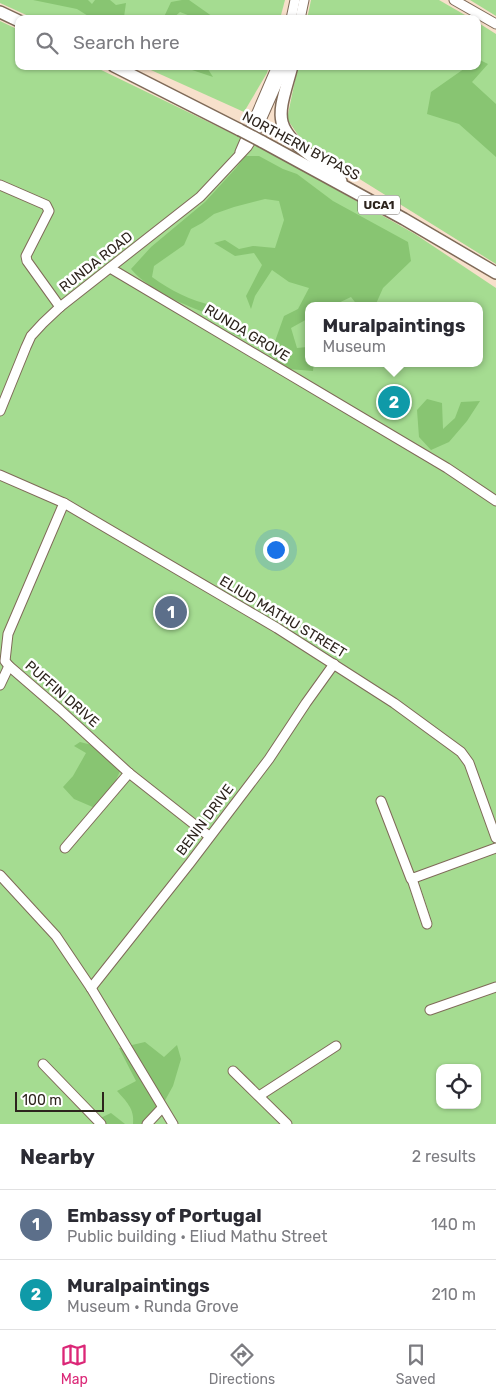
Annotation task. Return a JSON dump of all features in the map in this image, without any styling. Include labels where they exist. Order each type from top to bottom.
[{"type":"main road","points":[[0,12],[15,19]]},
{"type":"main road","name":"NORTHERN BYPASS","points":[[122,70],[261,141],[404,218],[496,273]]},
{"type":"main road","points":[[291,70],[282,101],[280,118],[284,128],[297,145],[332,170],[345,187]]},
{"type":"street","points":[[292,15],[295,0]]},
{"type":"street","points":[[301,15],[304,0]]},
{"type":"street","points":[[454,0],[480,15]]},
{"type":"street","points":[[481,15],[496,24]]},
{"type":"street","name":"RUNDA ROAD","points":[[239,154],[275,70]]},
{"type":"street","name":"RUNDA ROAD","points":[[0,412],[31,336],[60,307],[200,197],[247,147],[254,136],[283,70]]},
{"type":"street","points":[[0,185],[46,205],[48,208],[49,211],[26,256],[27,261],[60,307]]},
{"type":"street","name":"RUNDA GROVE","points":[[110,268],[443,465],[496,501]]},
{"type":"street","name":"ELIUD MATHU STREET","points":[[0,474],[64,504],[260,618],[394,703],[461,752],[469,764],[496,838]]},
{"type":"street","name":"PUFFIN DRIVE","points":[[64,504],[8,634],[4,653],[5,661],[129,773],[209,836]]},
{"type":"street","name":"BENIN DRIVE","points":[[91,988],[269,759],[334,664]]},
{"type":"street","points":[[0,685],[9,666]]},
{"type":"street","points":[[64,848],[129,773]]},
{"type":"street","points":[[381,801],[412,879],[427,924]]},
{"type":"street","points":[[412,879],[496,848]]},
{"type":"street","points":[[0,875],[56,936],[91,988],[173,1124]]},
{"type":"street","points":[[430,1010],[496,987]]},
{"type":"street","points":[[259,1096],[336,1046]]},
{"type":"street","points":[[43,1064],[101,1124]]},
{"type":"street","points":[[233,1071],[287,1124]]},
{"type":"street","points":[[147,1124],[162,1108]]},
{"type":"green space","points":[[0,0],[285,0],[281,15],[26,15],[0,3]]},
{"type":"green space","points":[[33,0],[88,0],[92,4],[95,0],[110,0],[116,5],[126,3],[124,15],[87,15],[77,9]]},
{"type":"green space","points":[[189,0],[210,15],[188,15],[180,12],[177,15],[165,15],[171,2]]},
{"type":"green space","points":[[311,0],[439,0],[465,15],[308,15]]},
{"type":"green space","points":[[470,0],[496,0],[496,16]]},
{"type":"green space","points":[[0,21],[15,28],[15,70],[101,70],[264,149],[415,234],[496,288],[496,1124],[0,1124]]},
{"type":"green space","points":[[481,25],[496,34],[496,264],[305,145],[287,119],[297,70],[481,70]]},
{"type":"green space","points":[[481,60],[488,64],[472,82],[496,104],[496,157],[459,124],[427,114],[431,92],[462,70],[481,70]]},
{"type":"green space","points":[[151,70],[268,70],[244,112]]},
{"type":"green space","points":[[192,70],[209,70],[213,77]]},
{"type":"green space","points":[[245,156],[259,156],[297,174],[333,201],[408,242],[411,261],[383,288],[377,302],[355,302],[351,297],[340,302],[305,302],[305,320],[291,328],[297,348],[305,347],[305,367],[314,367],[313,371],[288,369],[253,342],[231,333],[255,334],[274,344],[284,316],[298,309],[309,288],[289,282],[272,270],[255,296],[251,309],[246,296],[262,265],[254,253],[235,256],[214,243],[225,240],[239,249],[253,246],[275,248],[284,220],[279,201],[265,199],[214,214],[191,229],[184,245],[154,266],[152,277],[166,287],[197,301],[214,306],[211,315],[158,291],[131,269],[151,247],[205,202]]},
{"type":"green space","points":[[427,399],[442,403],[443,429],[455,418],[461,402],[480,401],[467,421],[449,442],[431,450],[419,437],[417,410]]},
{"type":"green space","points":[[80,742],[96,746],[121,769],[112,789],[95,808],[74,799],[63,787],[73,776],[86,753],[74,746]]},
{"type":"green space","points":[[145,1042],[164,1057],[177,1045],[181,1059],[173,1086],[152,1124],[133,1124],[133,1114],[127,1102],[117,1091],[136,1081],[119,1048]]},
{"type":"green space","points":[[111,1113],[125,1124],[100,1124],[96,1120]]},
{"type":"place","name":"Muralpaintings","points":[[394,402]]},
{"type":"place","name":"Embassy of Portugal","points":[[171,612]]}]
